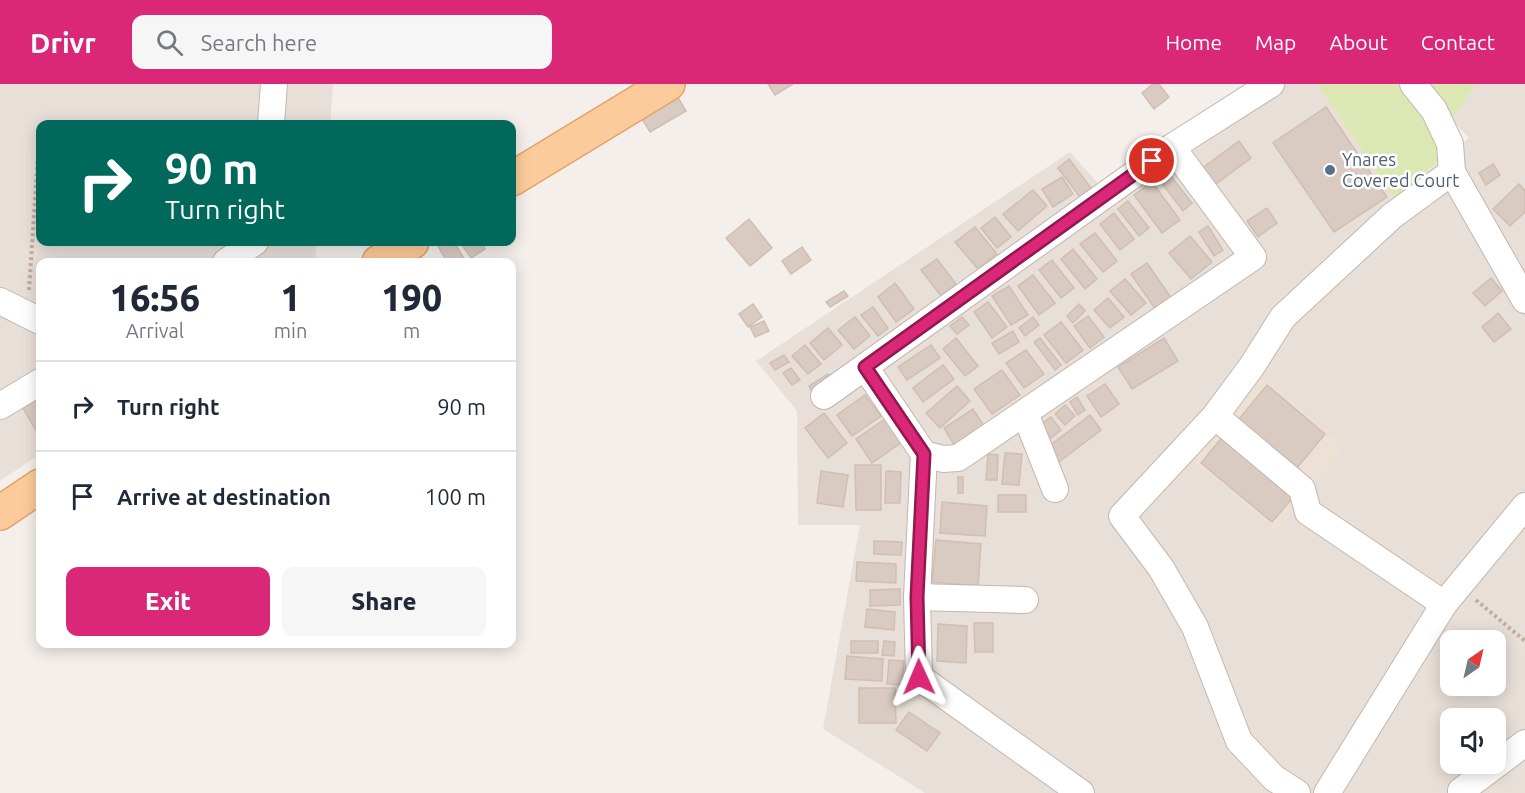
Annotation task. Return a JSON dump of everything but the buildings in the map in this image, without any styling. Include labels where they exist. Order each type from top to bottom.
[{"type":"main road","points":[[516,177],[668,84]]},
{"type":"main road","points":[[386,258],[405,246]]},
{"type":"main road","points":[[0,513],[36,489]]},
{"type":"street","points":[[271,120],[274,84]]},
{"type":"street","points":[[824,396],[1172,147],[1271,84]]},
{"type":"street","points":[[1413,84],[1434,110],[1450,144],[1452,172],[1525,300]]},
{"type":"street","points":[[924,454],[943,459],[958,458],[1253,257],[1172,147]]},
{"type":"street","points":[[1297,793],[1275,778],[1239,741],[1195,627],[1161,568],[1122,516],[1215,416],[1252,366],[1283,316],[1392,216],[1452,172]]},
{"type":"street","points":[[232,258],[249,246]]},
{"type":"street","points":[[0,301],[34,317]]},
{"type":"street","points":[[865,367],[924,454],[917,597],[919,677],[1081,793]]},
{"type":"street","points":[[0,406],[36,384]]},
{"type":"street","points":[[1025,413],[1054,489]]},
{"type":"street","points":[[1215,416],[1302,489],[1308,512],[1452,595]]},
{"type":"street","points":[[1327,793],[1452,595],[1525,506]]},
{"type":"street","points":[[917,597],[1025,600]]},
{"type":"street","points":[[1461,791],[1525,743]]},
{"type":"path","points":[[34,317],[36,262]]},
{"type":"path","points":[[1452,595],[1525,641]]},
{"type":"shaded area","points":[[0,84],[333,84],[330,120],[36,120],[36,246],[317,246],[315,258],[36,258],[36,457],[0,481]]},
{"type":"shaded area","points":[[1253,84],[1317,84],[1394,198],[1469,138],[1452,120],[1476,84],[1525,84],[1525,793],[925,793],[823,729],[860,525],[798,525],[797,411],[756,361],[1070,152],[1105,191]]},
{"type":"shaded area","points":[[1259,375],[1346,446],[1277,531],[1191,460]]},
{"type":"green space","points":[[1317,84],[1398,84],[1434,129],[1447,155],[1394,198]]},
{"type":"green space","points":[[1422,84],[1476,84],[1452,120]]},
{"type":"place","name":"Ynares Covered Court","points":[[1330,170]]},
{"type":"route","points":[[919,677],[917,597],[924,454],[865,367],[1152,161]]}]
